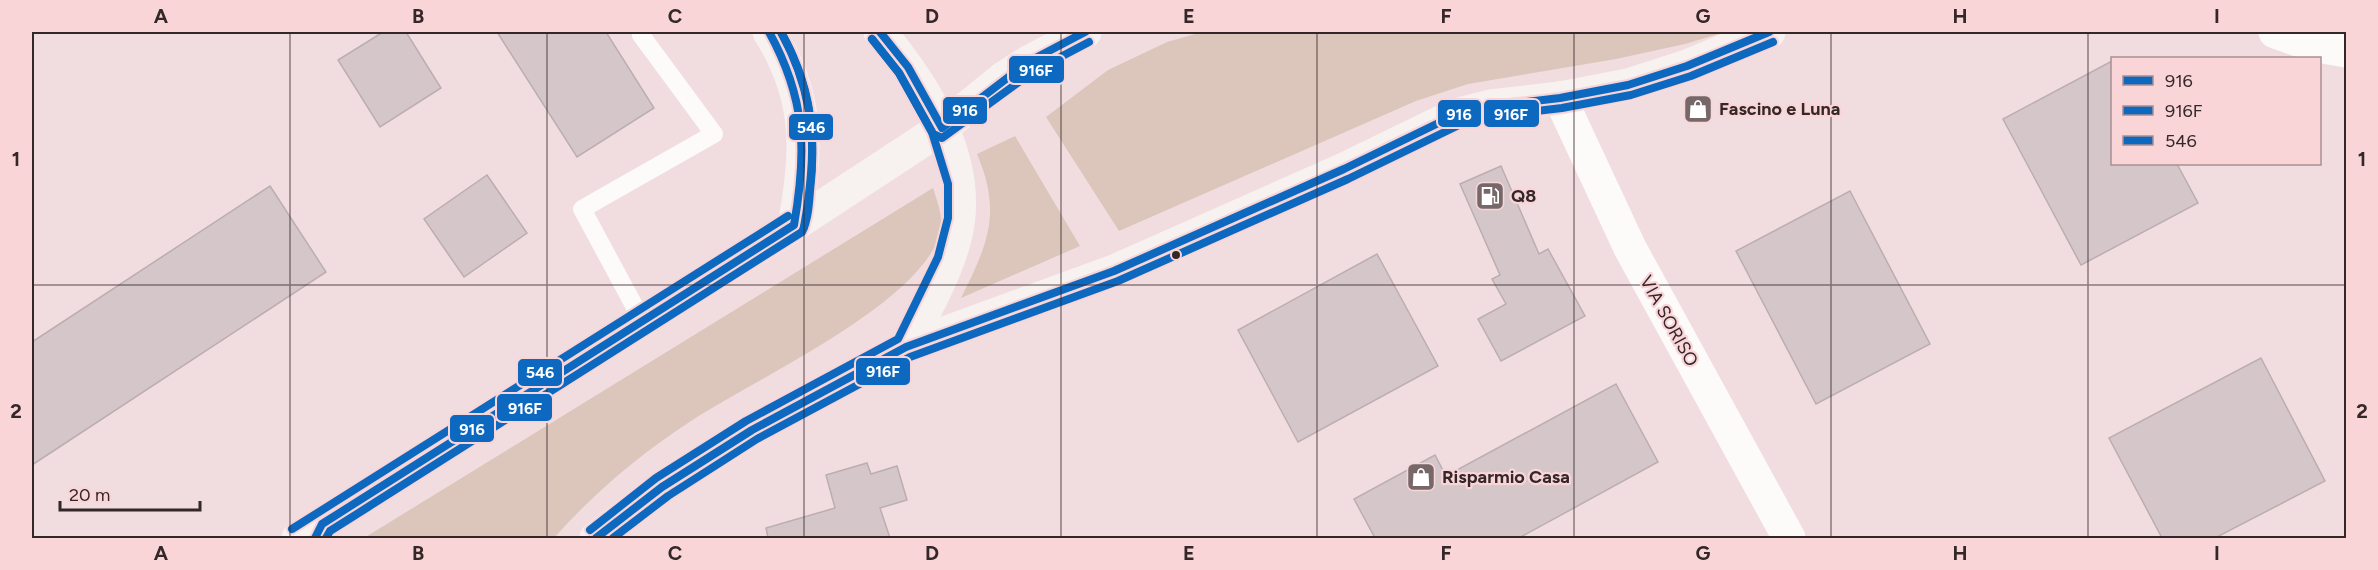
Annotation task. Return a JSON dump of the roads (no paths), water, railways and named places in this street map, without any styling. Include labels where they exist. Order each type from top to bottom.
[{"type":"main road","points":[[769,32],[793,82],[802,124],[804,161],[794,225]]},
{"type":"main road","points":[[880,32],[908,68],[942,128],[959,182],[959,219],[948,261],[906,346]]},
{"type":"main road","points":[[312,534],[942,128],[1002,79],[1050,49],[1085,32]]},
{"type":"main road","points":[[596,538],[662,487],[734,442],[808,398],[906,346],[1114,271],[1344,169],[1455,116],[1491,106],[1560,98],[1659,77],[1769,32]]},
{"type":"street","points":[[2276,32],[2312,45],[2346,51]]},
{"type":"street","name":"VIA SORISO","points":[[1560,98],[1630,248],[1789,538]]},
{"type":"lane","points":[[643,32],[641,35],[714,134],[582,209],[643,322]]},
{"type":"place","name":"Fascino e Luna","points":[[1698,109]]},
{"type":"place","name":"Q8","points":[[1490,196]]},
{"type":"place","name":"Risparmio Casa","points":[[1421,477]]}]
